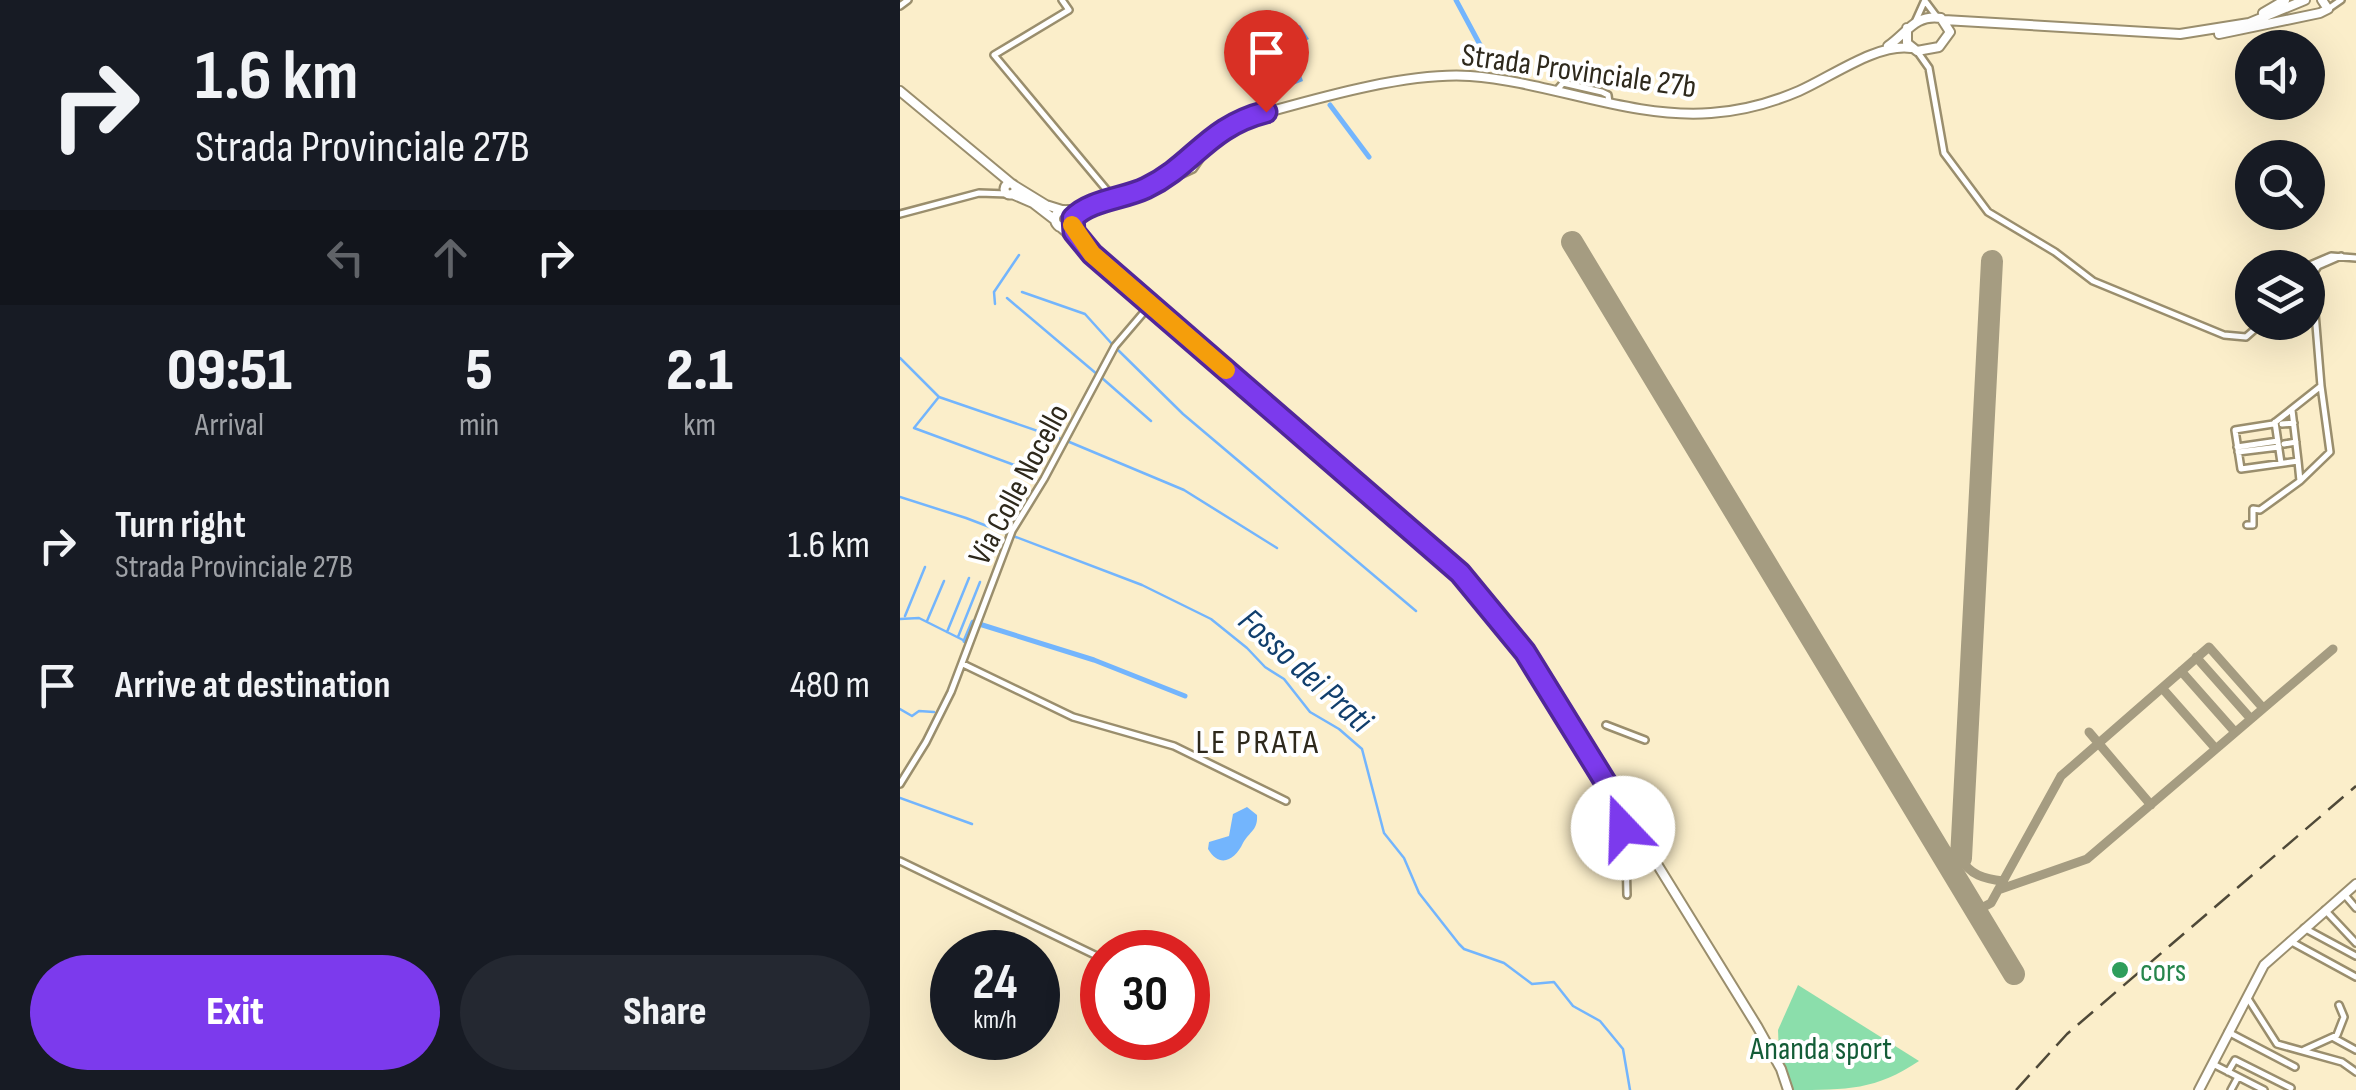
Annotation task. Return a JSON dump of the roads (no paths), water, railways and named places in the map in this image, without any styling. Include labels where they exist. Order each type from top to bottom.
[{"type":"main road","points":[[2217,30],[2261,14],[2285,0]]},
{"type":"main road","points":[[2190,33],[2245,24],[2305,0]]},
{"type":"main road","points":[[1880,52],[1916,20],[2151,34],[2230,33],[2328,9],[2322,0]]},
{"type":"main road","points":[[1941,19],[1950,30],[1943,43]]},
{"type":"main road","points":[[1880,52],[1898,46],[1914,49],[1943,43],[1973,24]]},
{"type":"main road","points":[[1907,28],[1905,37],[1914,49]]},
{"type":"main road","name":"Strada Provinciale 27b","points":[[1222,129],[1254,115],[1440,76],[1474,76],[1646,110],[1694,114],[1746,108],[1800,91],[1880,52]]},
{"type":"main road","points":[[900,91],[1394,513],[1468,582],[1525,652],[1757,1026],[1788,1090]]},
{"type":"main road","points":[[1057,223],[1056,215],[1069,215],[1136,192],[1172,172],[1222,129]]},
{"type":"main road","points":[[1009,187],[1069,215]]},
{"type":"main road","points":[[1057,223],[1066,227],[1069,215]]},
{"type":"main road","points":[[1069,215],[1074,232],[1096,257]]},
{"type":"main road","points":[[2199,1090],[2265,964],[2355,888]]},
{"type":"street","points":[[900,6],[908,0]]},
{"type":"street","points":[[1062,0],[1070,10],[994,55],[1114,200]]},
{"type":"street","points":[[1916,20],[1925,0],[1941,19]]},
{"type":"street","points":[[2328,9],[2342,0]]},
{"type":"street","points":[[1929,68],[1943,43]]},
{"type":"street","points":[[1914,49],[1929,68],[1944,153],[1991,214],[2052,250],[2096,283],[2235,338]]},
{"type":"street","points":[[1136,192],[1177,178],[1200,160],[1222,129]]},
{"type":"street","points":[[1192,154],[1200,160]]},
{"type":"street","points":[[900,214],[1009,187]]},
{"type":"street","points":[[2247,524],[2253,524],[2254,510],[2260,510],[2300,481],[2330,452],[2312,276],[2318,266],[2341,256]]},
{"type":"street","points":[[2325,258],[2356,258]]},
{"type":"street","points":[[1139,317],[1143,306],[1140,296]]},
{"type":"street","name":"Via Colle Nocello","points":[[900,784],[930,735],[962,663],[1011,532],[1114,348],[1150,305]]},
{"type":"street","points":[[1139,317],[1152,312],[1162,315]]},
{"type":"street","points":[[2281,464],[2279,423],[2321,383]]},
{"type":"street","points":[[2292,410],[2300,481]]},
{"type":"street","points":[[2294,423],[2235,430],[2241,468],[2298,461]]},
{"type":"street","points":[[2259,426],[2265,466]]},
{"type":"street","points":[[2238,449],[2296,442]]},
{"type":"street","points":[[962,663],[1064,714],[1174,746],[1286,800]]},
{"type":"street","points":[[1606,725],[1644,740]]},
{"type":"street","points":[[1624,814],[1626,895]]},
{"type":"street","points":[[900,860],[1080,949]]},
{"type":"street","points":[[2344,894],[2356,908]]},
{"type":"street","points":[[2326,910],[2356,944]]},
{"type":"street","points":[[2304,928],[2356,956]]},
{"type":"street","points":[[2290,941],[2356,977]]},
{"type":"street","points":[[2246,997],[2275,1042],[2346,1064],[2356,1072]]},
{"type":"street","points":[[2302,1051],[2334,1038],[2344,1017],[2339,1005]]},
{"type":"street","points":[[2228,1032],[2294,1067]]},
{"type":"street","points":[[2334,1038],[2356,1050]]},
{"type":"street","points":[[2228,1072],[2235,1060],[2290,1088]]},
{"type":"street","points":[[2212,1064],[2260,1089]]},
{"type":"street","points":[[2231,1090],[2238,1077]]},
{"type":"water","points":[[1265,11],[1274,27],[1285,21],[1290,29],[1300,25],[1309,39],[1292,48],[1303,81],[1278,91],[1268,68],[1275,64],[1274,59],[1263,62],[1248,19]]},
{"type":"water","points":[[1247,807],[1257,815],[1255,827],[1232,858],[1217,859],[1208,849],[1209,842],[1229,836],[1233,814]]},
{"type":"waterway","points":[[1456,0],[1493,69]]},
{"type":"waterway","points":[[1330,105],[1369,157]]},
{"type":"waterway","points":[[995,304],[994,292],[1019,255]]},
{"type":"waterway","points":[[1022,292],[1085,314],[1112,344]]},
{"type":"waterway","points":[[1007,298],[1098,375]]},
{"type":"waterway","points":[[1116,348],[1183,414],[1416,611]]},
{"type":"waterway","points":[[900,358],[939,397],[1064,440]]},
{"type":"waterway","points":[[1102,378],[1151,421]]},
{"type":"waterway","points":[[938,398],[914,428],[1036,473]]},
{"type":"waterway","points":[[1067,441],[1184,490],[1277,548]]},
{"type":"waterway","name":"Fosso dei Prati","points":[[900,497],[1142,585],[1211,619],[1247,648],[1265,667],[1284,679],[1310,712],[1362,749],[1384,833],[1404,858],[1419,893],[1459,944],[1504,963],[1532,984],[1554,982],[1573,1006],[1600,1021],[1623,1049],[1630,1090]]},
{"type":"waterway","points":[[905,616],[925,567]]},
{"type":"waterway","points":[[947,632],[969,578]]},
{"type":"waterway","points":[[927,621],[944,581]]},
{"type":"waterway","points":[[958,637],[980,582]]},
{"type":"waterway","points":[[900,619],[919,618],[965,641]]},
{"type":"waterway","points":[[965,641],[973,622]]},
{"type":"waterway","points":[[976,623],[1094,660],[1185,696]]},
{"type":"waterway","points":[[900,709],[912,716],[919,711],[934,712]]},
{"type":"waterway","points":[[900,798],[972,824]]},
{"type":"railway","points":[[2016,1090],[2067,1034],[2356,786]]},
{"type":"place","name":"cors","points":[[2120,970]]},
{"type":"district","name":"LE PRATA","points":[[1258,741]]},
{"type":"park label","name":"Ananda sport","points":[[1821,1048]]}]
